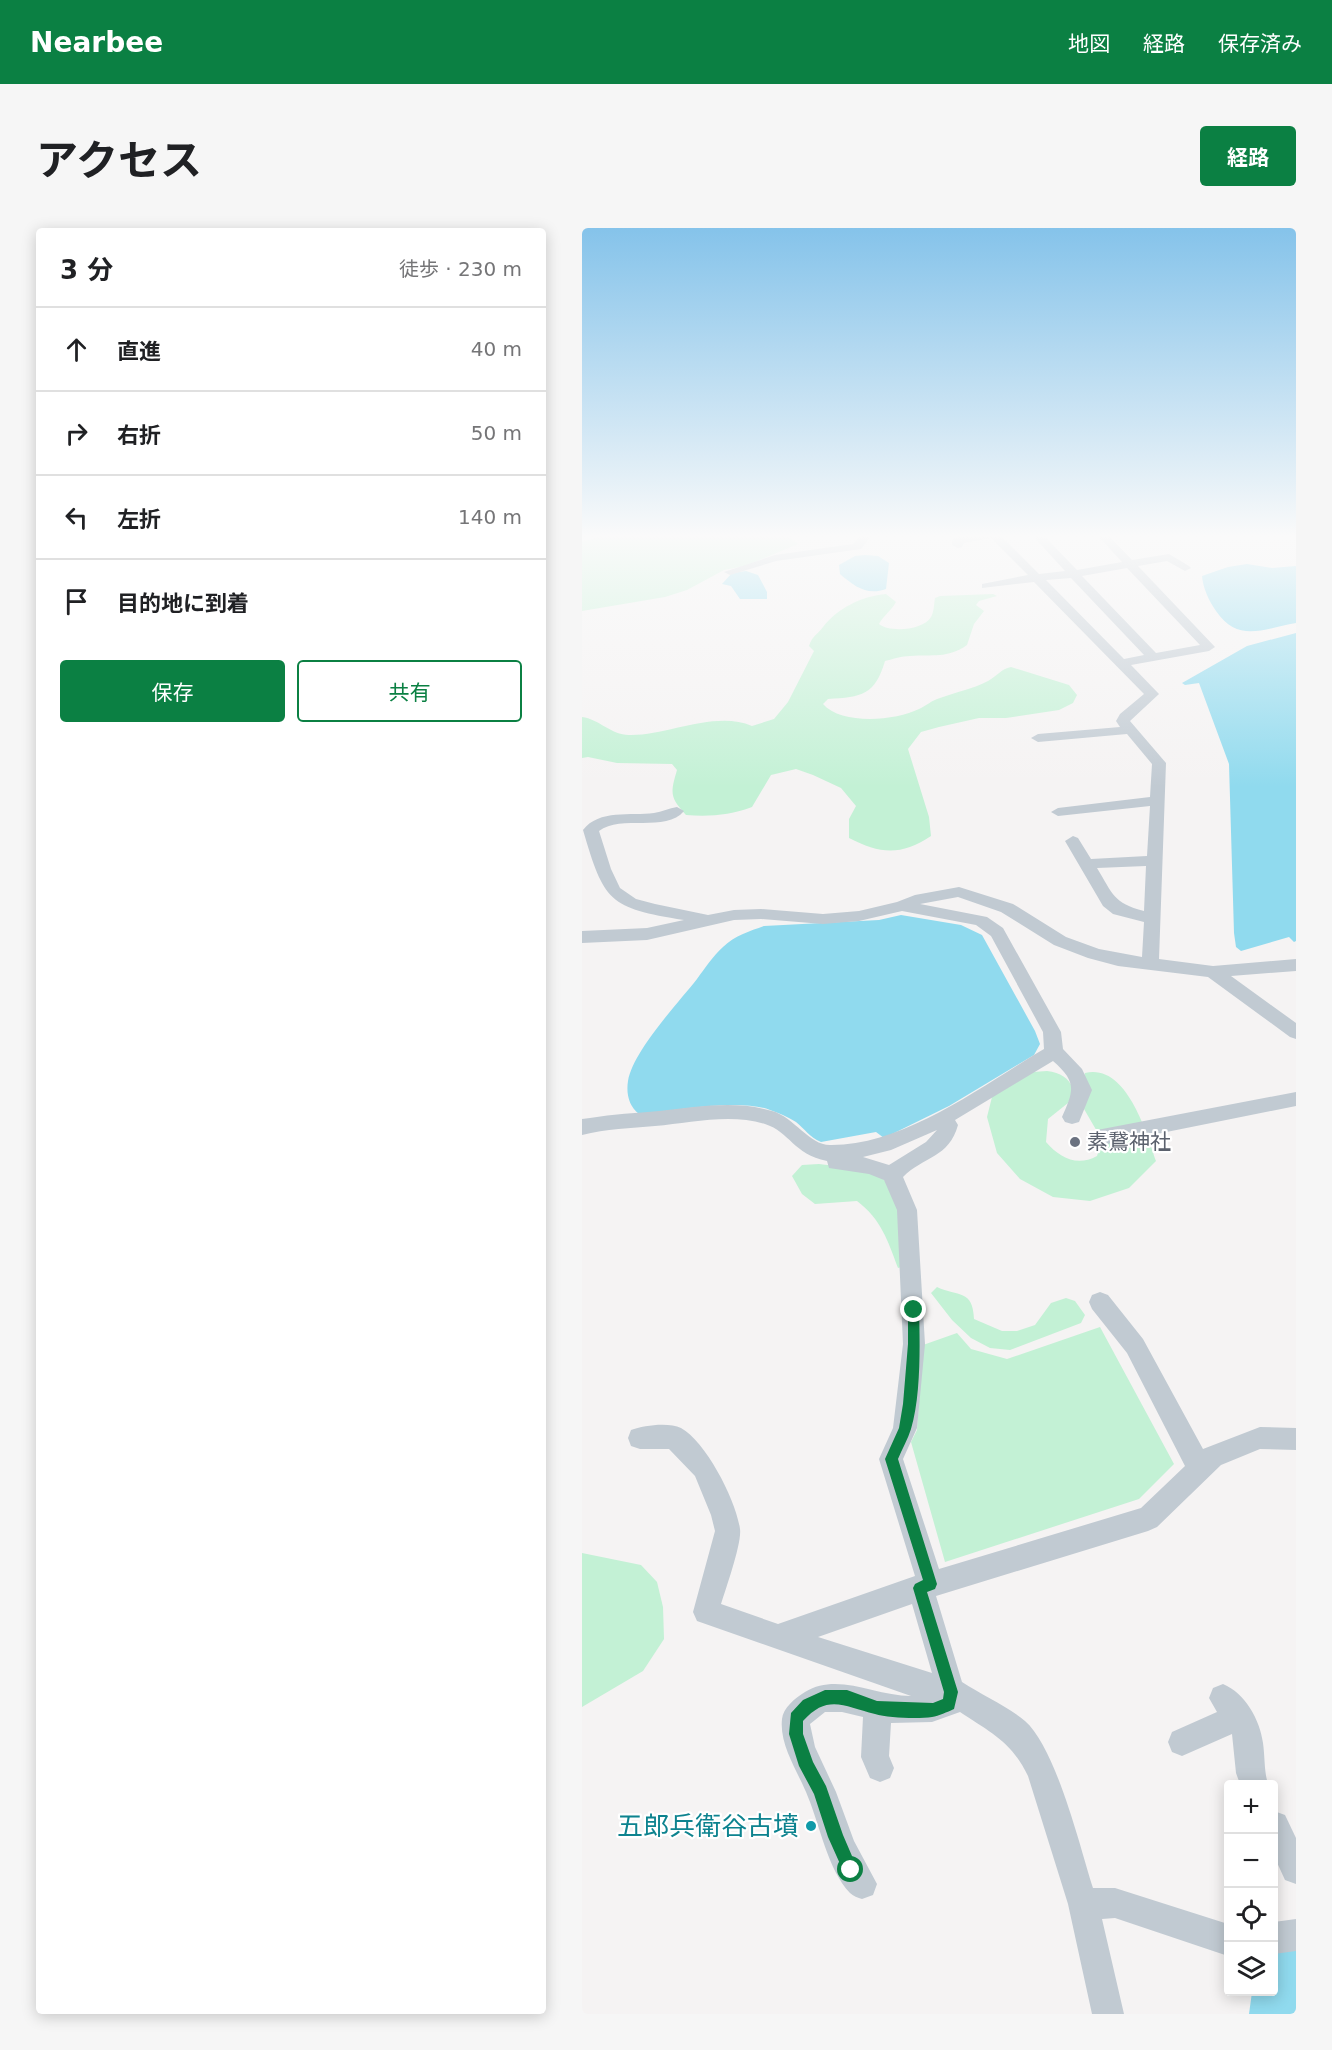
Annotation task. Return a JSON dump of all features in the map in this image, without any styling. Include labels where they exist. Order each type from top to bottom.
[{"type":"street","points":[[1080,620],[1152,694],[1125,717],[1126,726],[1159,763],[1150,964]]},
{"type":"street","points":[[1118,620],[1153,657]]},
{"type":"street","points":[[1123,663],[1209,647],[1184,620]]},
{"type":"street","points":[[1038,734],[1126,726]]},
{"type":"street","points":[[1058,812],[1130,802],[1157,801]]},
{"type":"street","points":[[676,811],[657,819],[616,819],[596,824],[591,830],[608,880],[615,893],[625,899],[657,910],[707,919]]},
{"type":"street","points":[[1073,841],[1085,864],[1114,906],[1119,910],[1152,919]]},
{"type":"street","points":[[1085,864],[1155,861]]},
{"type":"street","points":[[582,937],[647,934],[707,919],[761,914],[832,918],[859,916],[902,906],[915,900],[959,892],[1007,908],[1060,940],[1094,954],[1213,972],[1296,965]]},
{"type":"street","points":[[902,906],[981,921],[997,932],[1052,1032],[1054,1052],[1067,1063],[1078,1079],[1082,1090],[1072,1117]]},
{"type":"street","points":[[1213,972],[1296,1032]]},
{"type":"street","points":[[812,1150],[838,1153],[876,1147],[904,1137],[944,1117],[1054,1052]]},
{"type":"street","points":[[1097,1138],[1296,1099]]},
{"type":"street","points":[[582,1127],[741,1112],[775,1119],[790,1129],[823,1159],[871,1166],[892,1175],[907,1210],[914,1344],[905,1428],[891,1459],[951,1692],[949,1704],[933,1710],[877,1708],[847,1697],[825,1697],[808,1705],[796,1718],[796,1734],[807,1766],[820,1791],[846,1859],[862,1884]]},
{"type":"street","points":[[892,1175],[898,1167],[934,1147],[944,1138],[948,1125],[944,1117]]},
{"type":"street","points":[[1100,1302],[1135,1346],[1200,1469]]},
{"type":"street","points":[[640,1438],[674,1437],[704,1468],[724,1515],[728,1531],[706,1612],[920,1685],[951,1692],[1015,1731],[1029,1747],[1041,1772],[1083,1904],[1108,2014]]},
{"type":"street","points":[[778,1638],[925,1586],[1148,1518],[1212,1457],[1260,1438],[1296,1438]]},
{"type":"street","points":[[1182,1742],[1231,1707],[1248,1739],[1249,1775],[1252,1780]]},
{"type":"street","points":[[877,1708],[875,1757],[880,1768]]},
{"type":"street","points":[[1278,1834],[1296,1869]]},
{"type":"street","points":[[1083,1904],[1115,1903],[1224,1939]]},
{"type":"street","points":[[1278,1937],[1296,1935]]},
{"type":"green space","points":[[829,620],[882,620],[879,624],[884,627],[906,629],[921,625],[928,620],[977,620],[967,645],[960,649],[940,655],[907,656],[885,661],[877,681],[866,692],[850,697],[828,699],[823,704],[831,711],[855,718],[883,718],[909,713],[937,699],[982,684],[1004,669],[1011,667],[1069,685],[1077,695],[1073,703],[1059,710],[1006,718],[979,718],[921,732],[908,749],[929,817],[931,836],[900,850],[881,850],[849,838],[849,819],[856,806],[841,788],[796,769],[771,775],[752,807],[728,814],[695,816],[686,815],[674,799],[673,785],[677,770],[672,764],[617,763],[588,757],[582,758],[582,717],[616,732],[629,735],[659,732],[707,722],[738,722],[752,726],[774,719],[788,702],[814,651],[809,646]]},
{"type":"green space","points":[[1047,1071],[1064,1076],[1074,1090],[1068,1103],[1048,1119],[1046,1142],[1063,1156],[1076,1161],[1097,1156],[1102,1140],[1084,1109],[1083,1079],[1085,1073],[1099,1073],[1112,1078],[1123,1089],[1140,1117],[1156,1161],[1129,1188],[1090,1201],[1053,1197],[1020,1179],[997,1153],[987,1117],[992,1097],[1033,1072]]},
{"type":"green space","points":[[819,1164],[866,1169],[878,1175],[887,1184],[898,1210],[905,1266],[898,1268],[878,1223],[857,1201],[815,1204],[802,1194],[792,1176],[802,1165]]},
{"type":"green space","points":[[937,1287],[967,1298],[973,1309],[974,1319],[1002,1331],[1017,1331],[1035,1325],[1051,1303],[1066,1298],[1075,1301],[1085,1315],[1081,1323],[1010,1350],[990,1348],[971,1338],[952,1320],[931,1293]]},
{"type":"green space","points":[[1100,1327],[1174,1464],[1139,1499],[945,1562],[911,1442],[917,1430],[923,1345],[957,1333],[971,1349],[1007,1359]]},
{"type":"green space","points":[[582,1553],[641,1565],[657,1582],[663,1607],[664,1639],[643,1671],[582,1707]]},
{"type":"water","points":[[1296,620],[1296,623],[1252,631],[1233,627],[1224,621]]},
{"type":"water","points":[[1296,633],[1296,941],[1294,942],[1289,937],[1241,951],[1236,947],[1234,933],[1229,764],[1199,683],[1185,685],[1182,683],[1247,646]]},
{"type":"water","points":[[901,915],[961,925],[982,935],[1035,1031],[1040,1044],[1034,1055],[949,1106],[884,1138],[876,1132],[821,1142],[790,1118],[773,1111],[741,1105],[639,1114],[633,1107],[627,1086],[638,1056],[712,958],[727,943],[742,934],[764,926],[879,920]]},
{"type":"water","points":[[1296,1948],[1296,2014],[1249,2014],[1251,1996],[1278,1996],[1278,1950]]},
{"type":"place","name":"素鵞神社","points":[[1075,1142]]},
{"type":"place","name":"五郎兵衛谷古墳","points":[[811,1826]]},
{"type":"route","points":[[851,1870],[836,1837],[820,1791],[807,1766],[796,1734],[796,1718],[808,1705],[825,1697],[847,1697],[877,1708],[933,1710],[949,1704],[951,1692],[920,1588],[931,1584],[891,1459],[905,1428],[909,1404],[914,1344],[914,1310]]}]
